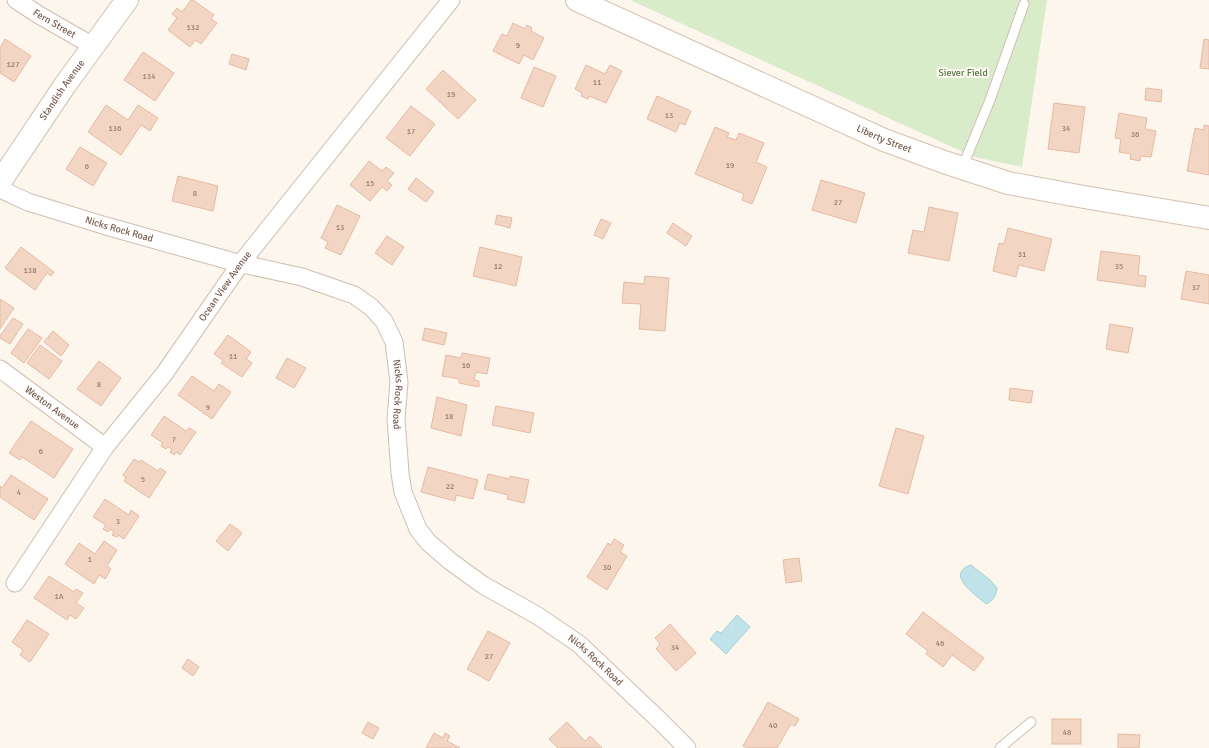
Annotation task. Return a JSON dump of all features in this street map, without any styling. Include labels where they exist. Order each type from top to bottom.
[{"type":"street","name":"Fern Street","points":[[16,0],[93,46]]},
{"type":"street","name":"Standish Avenue","points":[[0,182],[93,46],[127,0]]},
{"type":"street","name":"Ocean View Avenue","points":[[14,583],[105,447],[164,374],[241,263],[451,0]]},
{"type":"street","name":"Liberty Street","points":[[578,0],[884,140],[962,168],[1008,183],[1209,218]]},
{"type":"street","name":"Nicks Rock Road","points":[[0,189],[35,204],[106,226],[241,263],[302,277],[354,295],[371,307],[384,321],[394,342],[399,382],[396,419],[400,473],[403,492],[418,529],[428,542],[450,562],[483,585],[538,616],[579,644],[687,748]]},
{"type":"street","name":"Weston Avenue","points":[[0,369],[105,447]]},
{"type":"lane","points":[[962,168],[990,100],[1024,4]]},
{"type":"lane","points":[[1000,748],[1031,722]]},
{"type":"green space","name":"Siever Field","points":[[630,0],[1047,0],[1022,167],[974,157]]},
{"type":"water","points":[[971,565],[990,580],[997,588],[994,598],[986,604],[970,590],[961,579],[963,569]]},
{"type":"water","points":[[737,615],[750,627],[726,654],[710,639],[717,631],[721,633]]},
{"type":"building","points":[[191,0],[214,15],[211,19],[217,23],[201,44],[195,40],[190,47],[168,30],[177,18],[172,14],[177,8],[182,12]]},
{"type":"building","points":[[513,23],[525,29],[527,25],[532,28],[531,31],[544,38],[533,60],[524,55],[519,64],[493,51],[502,34],[507,36]]},
{"type":"building","points":[[5,39],[31,56],[14,82],[0,73],[0,48]]},
{"type":"building","points":[[1204,39],[1209,40],[1209,69],[1200,68]]},
{"type":"building","points":[[143,52],[174,73],[155,101],[124,80]]},
{"type":"building","points":[[232,54],[249,59],[246,70],[229,64]]},
{"type":"building","points":[[586,65],[605,74],[610,65],[622,71],[606,103],[589,96],[588,99],[581,96],[582,93],[575,89]]},
{"type":"building","points":[[534,67],[556,76],[543,107],[521,98]]},
{"type":"building","points":[[443,70],[476,100],[458,119],[426,89]]},
{"type":"building","points":[[1146,88],[1162,90],[1161,102],[1145,100]]},
{"type":"building","points":[[657,96],[691,111],[685,125],[680,123],[676,132],[647,119]]},
{"type":"building","points":[[1054,103],[1085,107],[1079,153],[1048,149]]},
{"type":"building","points":[[106,105],[128,120],[138,105],[158,118],[150,131],[141,125],[121,155],[88,132]]},
{"type":"building","points":[[411,106],[435,124],[410,156],[386,138]]},
{"type":"building","points":[[1119,113],[1147,118],[1145,129],[1156,131],[1151,157],[1141,156],[1140,161],[1130,159],[1131,154],[1119,152],[1121,139],[1115,138]]},
{"type":"building","points":[[1204,125],[1209,126],[1209,175],[1187,171],[1195,128],[1204,130]]},
{"type":"building","points":[[715,127],[729,133],[727,137],[736,140],[739,133],[764,143],[756,162],[767,167],[752,204],[742,200],[744,194],[695,174]]},
{"type":"building","points":[[80,147],[107,163],[93,186],[66,169]]},
{"type":"building","points":[[369,161],[382,171],[386,167],[394,173],[387,181],[392,185],[387,191],[382,187],[370,201],[350,185]]},
{"type":"building","points":[[178,176],[218,186],[213,211],[172,201]]},
{"type":"building","points":[[416,178],[434,192],[426,202],[408,189]]},
{"type":"building","points":[[821,180],[865,193],[856,223],[812,210]]},
{"type":"building","points":[[337,205],[360,216],[341,255],[325,248],[328,242],[321,238]]},
{"type":"building","points":[[929,207],[958,213],[949,261],[908,253],[913,230],[924,232]]},
{"type":"building","points":[[497,215],[512,218],[510,228],[495,224]]},
{"type":"building","points":[[601,219],[611,223],[603,239],[594,235]]},
{"type":"building","points":[[673,223],[692,236],[686,246],[667,233]]},
{"type":"building","points":[[1008,228],[1052,239],[1044,271],[1019,265],[1016,277],[993,271],[999,243],[1004,244]]},
{"type":"building","points":[[387,236],[404,247],[392,265],[375,253]]},
{"type":"building","points":[[21,247],[54,272],[51,276],[47,273],[35,290],[5,268]]},
{"type":"building","points":[[480,247],[522,257],[516,286],[473,276]]},
{"type":"building","points":[[1101,251],[1140,256],[1138,275],[1146,276],[1145,287],[1097,280]]},
{"type":"building","points":[[1186,271],[1209,275],[1209,304],[1181,299]]},
{"type":"building","points":[[645,276],[669,278],[665,331],[639,329],[641,304],[622,303],[624,282],[644,284]]},
{"type":"building","points":[[0,299],[14,308],[0,329]]},
{"type":"building","points":[[13,318],[23,324],[10,344],[0,338],[0,336]]},
{"type":"building","points":[[1110,324],[1133,328],[1128,353],[1106,349]]},
{"type":"building","points":[[425,328],[447,333],[444,345],[422,340]]},
{"type":"building","points":[[28,329],[42,338],[24,363],[11,353]]},
{"type":"building","points":[[53,331],[69,345],[61,356],[44,342]]},
{"type":"building","points":[[228,335],[251,352],[246,359],[252,363],[242,377],[221,363],[223,360],[214,354]]},
{"type":"building","points":[[40,345],[62,361],[49,379],[27,363]]},
{"type":"building","points":[[462,353],[490,358],[487,374],[476,372],[474,380],[479,381],[479,387],[459,383],[459,379],[442,376],[446,355],[461,358]]},
{"type":"building","points":[[287,358],[306,368],[294,388],[276,378]]},
{"type":"building","points":[[99,361],[121,378],[101,406],[77,389]]},
{"type":"building","points":[[192,376],[214,391],[219,384],[231,392],[212,419],[178,395]]},
{"type":"building","points":[[1010,388],[1033,391],[1031,403],[1009,400]]},
{"type":"building","points":[[437,397],[467,405],[461,436],[431,428]]},
{"type":"building","points":[[496,406],[534,413],[530,433],[492,425]]},
{"type":"building","points":[[164,416],[186,431],[189,428],[196,432],[180,455],[176,452],[174,455],[170,452],[172,449],[168,447],[166,449],[161,446],[163,443],[151,435]]},
{"type":"building","points":[[31,421],[73,449],[54,478],[22,457],[20,460],[9,453]]},
{"type":"building","points":[[896,428],[924,436],[908,494],[879,486]]},
{"type":"building","points":[[134,459],[139,462],[141,460],[158,471],[160,468],[166,472],[149,498],[124,481],[126,477],[123,475]]},
{"type":"building","points":[[428,467],[478,480],[473,499],[456,495],[455,501],[421,492]]},
{"type":"building","points":[[488,474],[510,479],[510,476],[529,480],[524,503],[507,499],[508,495],[484,489]]},
{"type":"building","points":[[11,475],[48,499],[34,520],[0,497],[0,486],[2,488]]},
{"type":"building","points":[[105,499],[129,515],[131,510],[139,516],[124,539],[118,535],[117,537],[112,535],[114,532],[110,529],[108,532],[103,529],[106,525],[93,517]]},
{"type":"building","points":[[230,524],[242,533],[228,551],[216,541]]},
{"type":"building","points":[[614,539],[624,545],[620,552],[627,556],[607,590],[587,577],[608,543],[611,545]]},
{"type":"building","points":[[104,541],[117,550],[107,566],[111,569],[105,579],[99,575],[94,584],[65,564],[79,543],[95,554]]},
{"type":"building","points":[[799,558],[802,581],[786,583],[783,560]]},
{"type":"building","points":[[49,576],[74,592],[76,589],[83,593],[76,603],[84,608],[76,619],[70,615],[67,620],[34,598]]},
{"type":"building","points":[[923,612],[984,658],[974,671],[952,655],[943,667],[926,654],[928,651],[906,634]]},
{"type":"building","points":[[27,620],[49,634],[30,662],[20,655],[23,650],[12,642]]},
{"type":"building","points":[[670,624],[696,653],[676,671],[656,649],[660,644],[655,638]]},
{"type":"building","points":[[488,631],[510,643],[489,681],[467,669]]},
{"type":"building","points":[[188,659],[199,667],[193,676],[182,668]]},
{"type":"building","points":[[768,702],[799,719],[795,726],[791,724],[777,748],[747,748],[743,746]]},
{"type":"building","points":[[1052,719],[1081,719],[1081,744],[1052,744]]},
{"type":"building","points":[[368,722],[379,728],[373,739],[362,733]]},
{"type":"building","points":[[567,722],[585,741],[590,736],[602,748],[558,748],[549,739]]},
{"type":"building","points":[[434,733],[443,738],[445,733],[450,736],[447,741],[460,748],[426,748]]},
{"type":"building","points":[[1118,734],[1140,735],[1139,748],[1118,748]]}]
